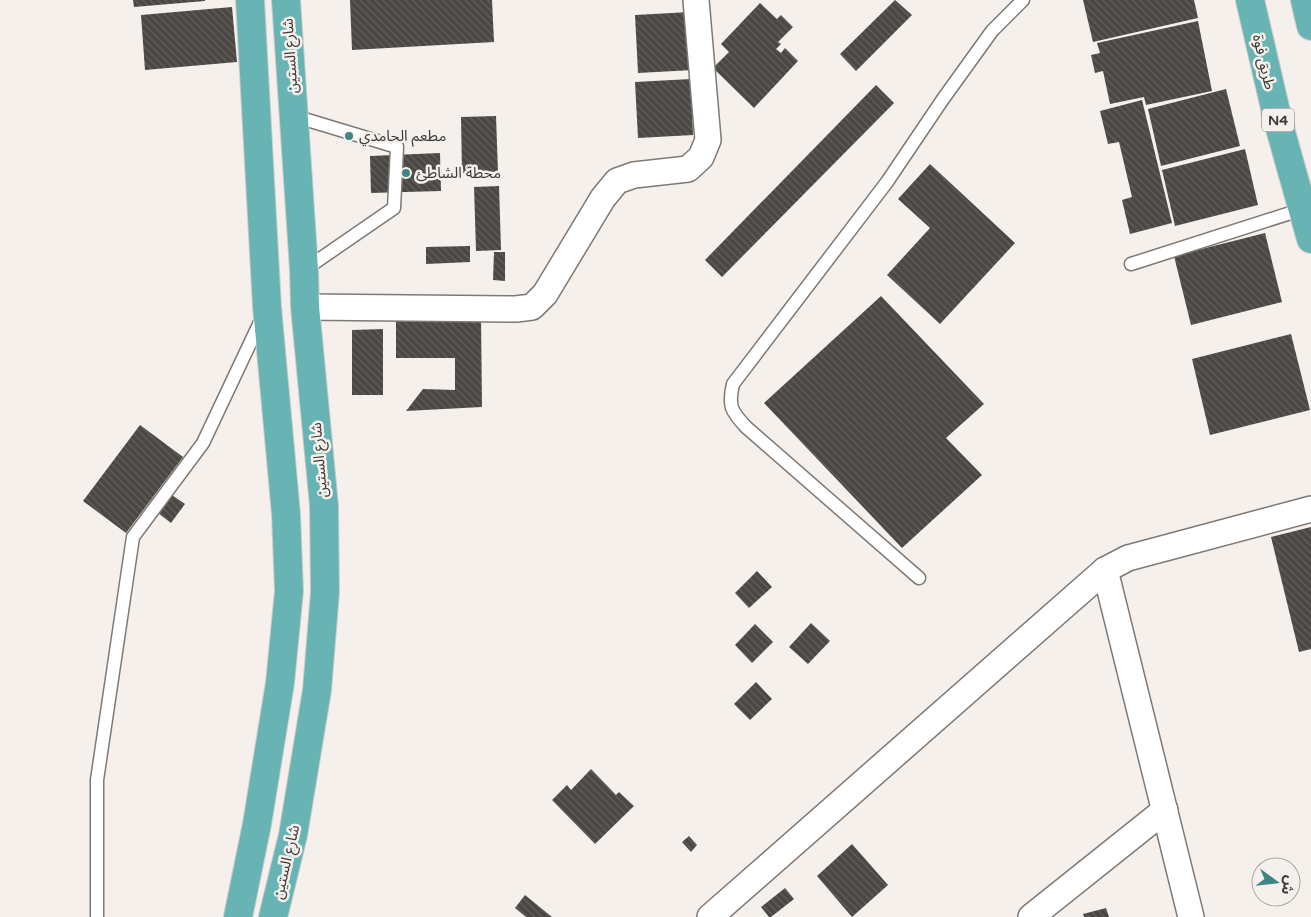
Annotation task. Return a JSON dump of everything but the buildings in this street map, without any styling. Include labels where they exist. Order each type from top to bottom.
[{"type":"highway","points":[[238,917],[257,824],[280,683],[289,591],[286,514],[267,306],[250,0]]},
{"type":"highway","name":"شارع الستين","points":[[273,917],[293,835],[318,690],[325,592],[324,506],[305,308],[286,0]]},
{"type":"highway","name":"طريق فوة","points":[[1250,0],[1279,125],[1311,239]]},
{"type":"highway","points":[[1305,0],[1311,26]]},
{"type":"street","points":[[305,308],[516,309],[532,307],[545,294],[603,198],[617,181],[634,175],[688,169],[701,157],[708,140],[696,0]]},
{"type":"street","points":[[710,917],[1105,570],[1128,558],[1311,509]]},
{"type":"street","points":[[1105,570],[1191,917]]},
{"type":"street","points":[[1031,917],[1164,810]]},
{"type":"lane","points":[[919,578],[746,427],[732,413],[729,399],[733,384],[887,182],[987,38],[1023,0]]},
{"type":"lane","points":[[294,116],[397,147],[394,208],[304,270]]},
{"type":"lane","points":[[1131,264],[1303,210]]},
{"type":"lane","points":[[97,917],[97,780],[133,537],[202,443],[267,306]]},
{"type":"place","name":"مطعم الحامدي","points":[[349,136]]},
{"type":"place","name":"محطة الشاطئ","points":[[406,173]]}]
